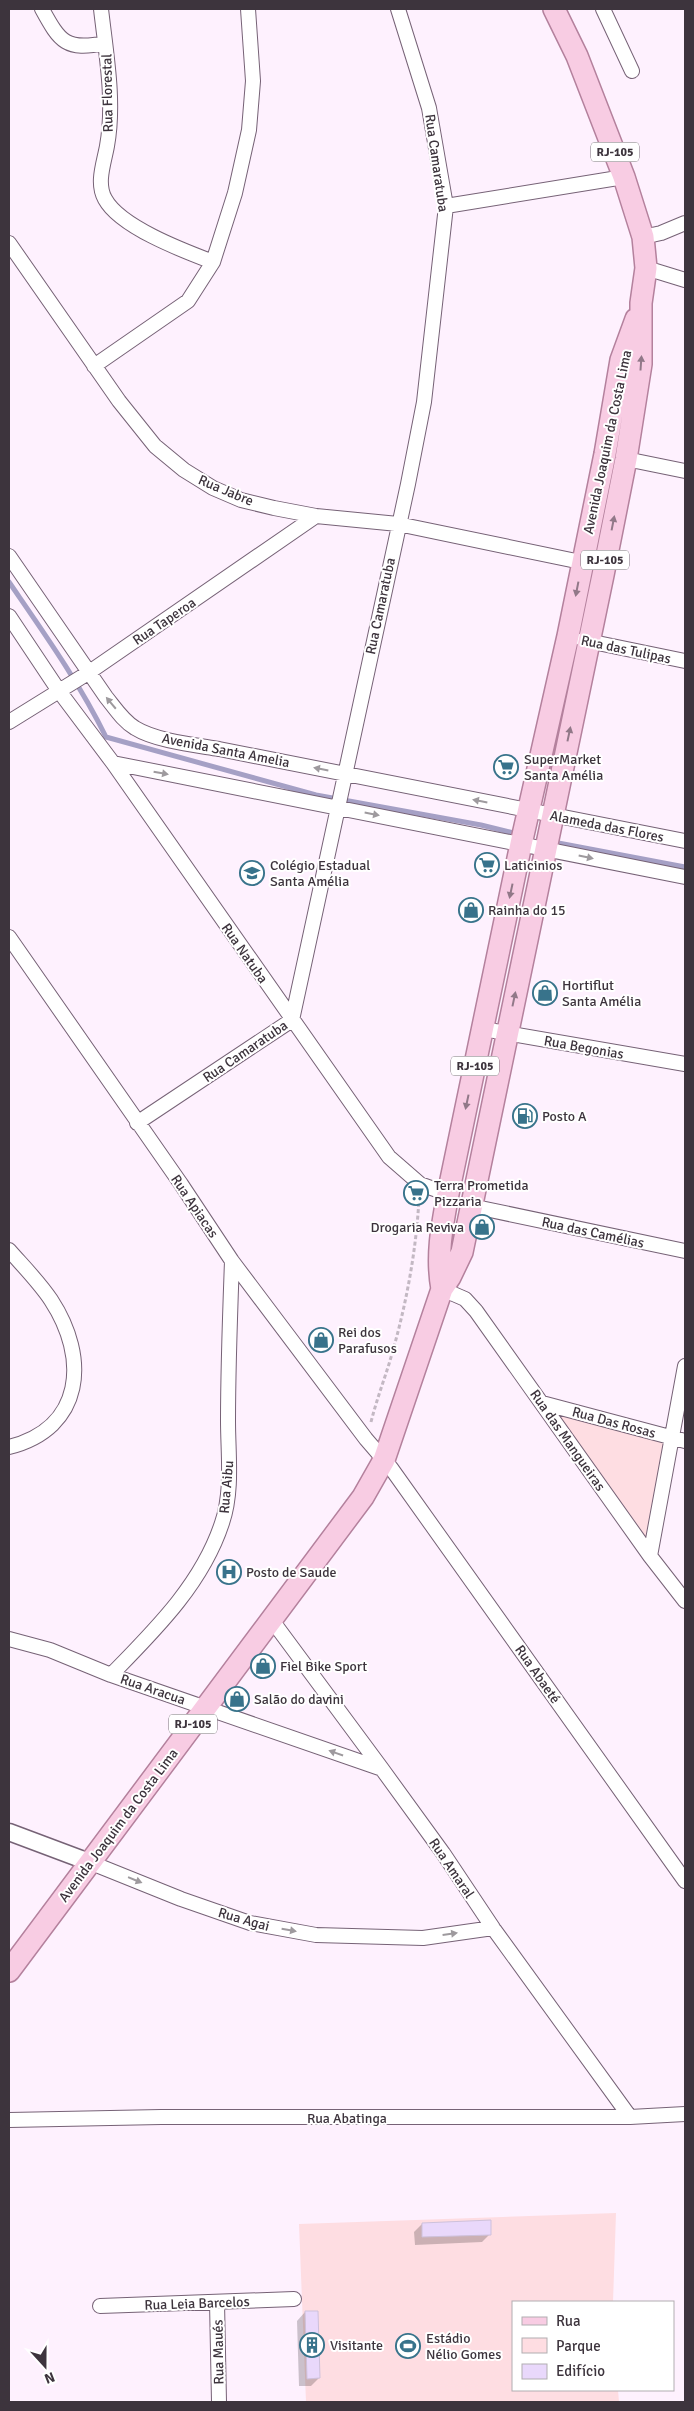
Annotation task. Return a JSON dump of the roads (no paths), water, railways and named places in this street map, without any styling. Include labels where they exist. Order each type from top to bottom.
[{"type":"main road","name":"Avenida Joaquim da Costa Lima","points":[[9,1971],[387,1464],[442,1289],[462,1252],[626,459],[641,364],[642,303],[646,268],[643,238],[624,177],[577,56],[554,9]]},
{"type":"main road","name":"Avenida Joaquim da Costa Lima","points":[[442,1289],[439,1270],[440,1241],[448,1194],[528,811],[568,636],[605,454],[621,360],[642,303]]},
{"type":"street","points":[[42,9],[59,37],[69,45],[82,46],[105,43]]},
{"type":"street","name":"Rua Florestal","points":[[101,9],[105,43],[109,121],[100,184],[105,199],[118,213],[158,239],[213,262]]},
{"type":"street","points":[[94,366],[188,301],[213,262],[235,193],[248,130],[253,81],[248,9]]},
{"type":"street","name":"Rua Camaratuba","points":[[137,1123],[292,1020],[339,808],[424,402],[446,206],[429,108],[398,9]]},
{"type":"street","points":[[603,9],[632,71]]},
{"type":"street","points":[[446,206],[624,177]]},
{"type":"street","points":[[643,238],[685,223]]},
{"type":"street","name":"Rua Jabre","points":[[9,243],[94,366],[155,446],[184,470],[213,488],[241,500],[316,516],[398,524],[582,562]]},
{"type":"street","points":[[646,268],[685,280]]},
{"type":"street","points":[[626,459],[685,471]]},
{"type":"street","name":"Rua Taperoa","points":[[9,722],[88,673],[316,516]]},
{"type":"street","name":"Avenida Santa Amelia","points":[[9,556],[88,673],[124,718],[138,730],[182,742],[528,811]]},
{"type":"street","points":[[9,616],[59,691]]},
{"type":"street","name":"Rua das Tulipas","points":[[568,636],[685,661]]},
{"type":"street","name":"Rua Natuba","points":[[59,691],[113,763],[389,1157],[420,1184],[448,1194]]},
{"type":"street","points":[[113,763],[685,877]]},
{"type":"street","name":"Alameda das Flores","points":[[528,811],[685,840]]},
{"type":"street","name":"Rua Apiacas","points":[[9,937],[181,1184],[232,1261],[366,1439],[387,1464]]},
{"type":"street","name":"Rua Begonias","points":[[483,1029],[685,1064]]},
{"type":"street","name":"Rua das Camélias","points":[[471,1206],[685,1252]]},
{"type":"street","points":[[9,1250],[50,1300],[59,1315],[72,1347],[73,1370],[71,1397],[56,1423],[29,1441],[9,1447]]},
{"type":"street","name":"Rua Aibu","points":[[111,1675],[166,1618],[193,1583],[208,1555],[222,1522],[228,1495],[229,1337],[232,1261]]},
{"type":"street","name":"Rua das Mangueiras","points":[[442,1289],[465,1299],[476,1311],[650,1556],[685,1601]]},
{"type":"street","points":[[650,1556],[685,1366]]},
{"type":"street","name":"Rua Das Rosas","points":[[542,1403],[685,1441]]},
{"type":"street","name":"Rua Abaeté","points":[[387,1464],[685,1881]]},
{"type":"street","name":"Rua Amaral","points":[[272,1619],[443,1853],[493,1928],[630,2117]]},
{"type":"street","name":"Rua Aracua","points":[[9,1639],[50,1650],[111,1675],[382,1769]]},
{"type":"street","name":"Rua Agai","points":[[9,1832],[250,1923],[316,1935],[423,1938],[493,1928]]},
{"type":"street","name":"Rua Abatinga","points":[[9,2120],[161,2117],[630,2117],[685,2114]]},
{"type":"street","name":"Rua Leia Barcelos","points":[[100,2306],[294,2299]]},
{"type":"street","name":"Rua Maués","points":[[218,2302],[219,2402]]},
{"type":"waterway","points":[[9,582],[73,677],[106,737],[316,795],[481,825],[518,834]]},
{"type":"waterway","points":[[553,842],[685,867]]},
{"type":"place","name":"SuperMarket Santa Amélia","points":[[506,767]]},
{"type":"place","name":"Laticinios","points":[[487,865]]},
{"type":"place","name":"Colégio Estadual Santa Amélia","points":[[252,873]]},
{"type":"place","name":"Rainha do 15","points":[[471,910]]},
{"type":"place","name":"Hortiflut Santa Amélia","points":[[545,993]]},
{"type":"place","name":"Posto A","points":[[525,1116]]},
{"type":"place","name":"Terra Prometida Pizzaria","points":[[416,1193]]},
{"type":"place","name":"Drogaria Reviva","points":[[482,1227]]},
{"type":"place","name":"Rei dos Parafusos","points":[[321,1340]]},
{"type":"place","name":"Posto de Saude","points":[[229,1572]]},
{"type":"place","name":"Fiel Bike Sport","points":[[263,1666]]},
{"type":"place","name":"Salão do davini","points":[[237,1699]]},
{"type":"place","name":"Visitante","points":[[312,2345]]},
{"type":"place","name":"Estádio Nélio Gomes","points":[[408,2346]]}]
